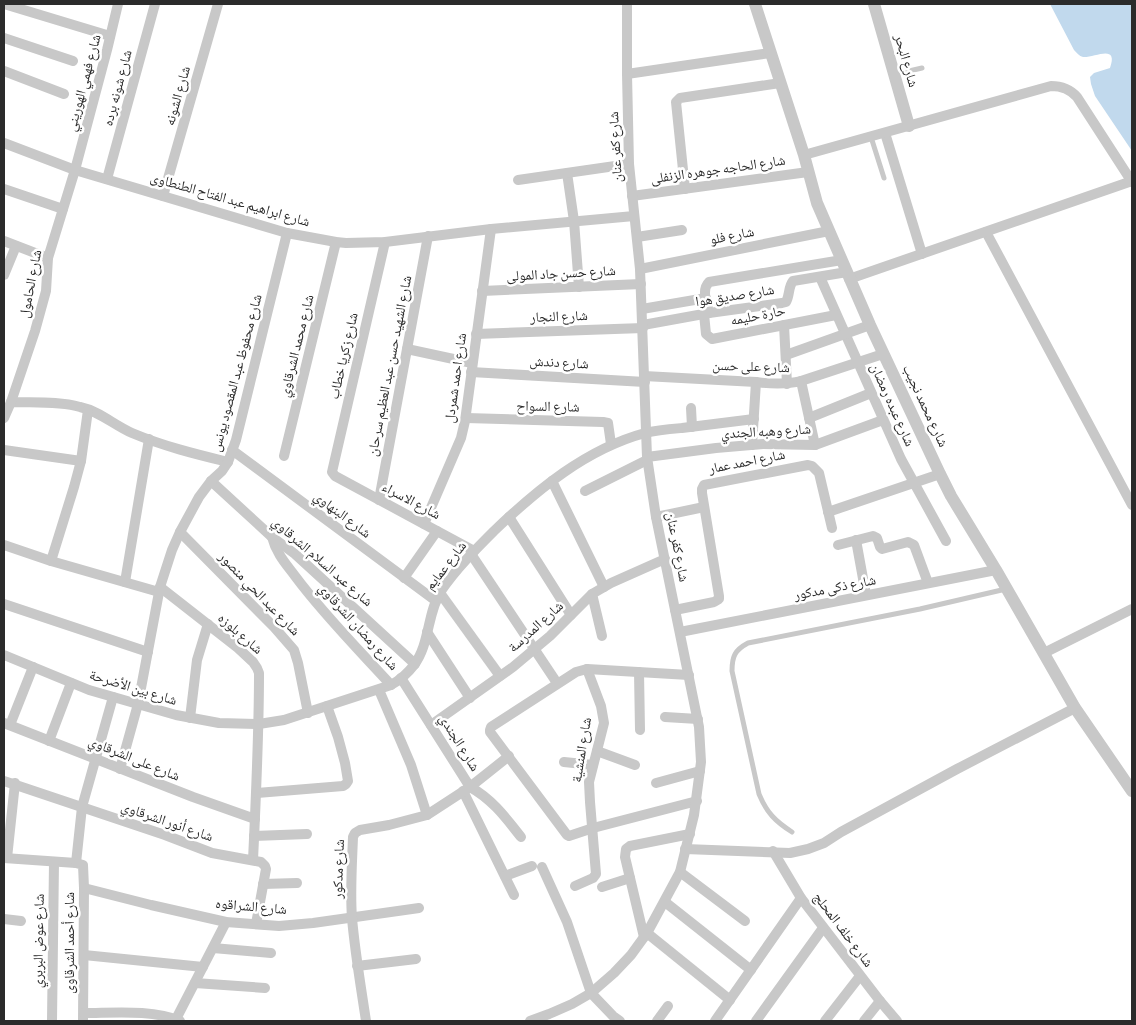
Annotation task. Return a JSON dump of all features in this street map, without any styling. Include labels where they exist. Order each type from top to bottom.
[{"type":"street","points":[[4,4],[110,36]]},
{"type":"street","name":"شارع فهمي الهوريني","points":[[75,170],[118,4]]},
{"type":"street","name":"شارع شونه برده","points":[[107,179],[155,4]]},
{"type":"street","name":"شارع الشونه","points":[[163,196],[218,4]]},
{"type":"street","name":"شارع كفر عنان","points":[[530,1021],[543,1019],[591,993],[614,973],[646,935],[680,872],[697,801],[701,762],[698,719],[656,517],[647,458],[641,284],[629,164],[628,4]]},
{"type":"street","name":"شارع محمد نجيب","points":[[755,4],[817,202],[883,354],[940,474],[1075,708],[1132,791]]},
{"type":"street","name":"شارع البحر","points":[[874,4],[909,126]]},
{"type":"street","points":[[4,38],[73,61]]},
{"type":"street","points":[[627,74],[770,53]]},
{"type":"street","points":[[4,71],[64,94]]},
{"type":"street","points":[[685,189],[676,102],[680,98],[780,83]]},
{"type":"street","points":[[707,314],[704,289],[709,282],[846,270],[922,254],[1132,181],[1077,97],[1068,89],[1051,86],[804,156]]},
{"type":"street","points":[[885,133],[922,254]]},
{"type":"street","name":"شارع ابراهيم عبد الفتاح الطنطاوى","points":[[4,142],[75,170],[287,233],[336,242],[385,242],[491,229],[634,216]]},
{"type":"street","points":[[518,180],[629,164]]},
{"type":"street","name":"شارع الحامول","points":[[4,418],[35,331],[46,291],[48,258],[75,170]]},
{"type":"street","name":"شارع الحاجه جوهره الزنفلى","points":[[632,196],[808,172]]},
{"type":"street","points":[[567,173],[574,221],[579,287]]},
{"type":"street","points":[[4,189],[63,209]]},
{"type":"street","name":"شارع احمد شمردل","points":[[424,524],[461,438],[466,418],[491,229]]},
{"type":"street","points":[[637,237],[682,230]]},
{"type":"street","name":"شارع فلو","points":[[640,269],[829,231]]},
{"type":"street","points":[[986,232],[1129,490],[1132,505]]},
{"type":"street","name":"شارع محفوظ عبد المقصود يونس","points":[[120,768],[138,704],[160,589],[166,568],[180,532],[200,497],[228,462],[243,417],[287,233]]},
{"type":"street","name":"شارع الشهيد حسن عبد العظيم سرحان","points":[[379,500],[428,236]]},
{"type":"street","points":[[4,242],[48,258]]},
{"type":"street","name":"شارع محمد الشرقاوي","points":[[284,456],[336,242]]},
{"type":"street","name":"شارع زكريا خطاب","points":[[335,476],[332,472],[333,467],[385,242]]},
{"type":"street","points":[[4,275],[16,246]]},
{"type":"street","name":"شارع صديق هوا","points":[[643,327],[707,314],[786,302],[793,281],[820,277],[846,270]]},
{"type":"street","name":"شارع عبده رمضان","points":[[820,277],[901,459],[946,541]]},
{"type":"street","name":"شارع حسن جاد المولى","points":[[482,291],[641,284]]},
{"type":"street","points":[[642,309],[706,298]]},
{"type":"street","name":"حارة حليمه","points":[[707,314],[706,334],[712,339],[836,315]]},
{"type":"street","points":[[784,325],[787,384]]},
{"type":"street","points":[[786,355],[870,325]]},
{"type":"street","name":"شارع النجار","points":[[476,334],[643,327]]},
{"type":"street","name":"شارع دندش","points":[[407,349],[472,368],[644,379]]},
{"type":"street","name":"شارع على حسن","points":[[644,379],[787,384],[801,382],[883,354]]},
{"type":"street","points":[[752,445],[756,382]]},
{"type":"street","points":[[801,382],[815,445]]},
{"type":"street","points":[[809,418],[871,393]]},
{"type":"street","points":[[10,402],[63,404],[80,407],[98,414],[131,432],[169,447],[228,462]]},
{"type":"street","points":[[691,408],[692,427]]},
{"type":"street","points":[[51,560],[74,487],[88,410]]},
{"type":"street","name":"شارع السواح","points":[[466,418],[603,422],[608,423],[611,444]]},
{"type":"street","name":"شارع عمايم","points":[[259,724],[284,720],[380,690],[401,678],[415,664],[438,597],[472,552],[509,517],[552,481],[588,456],[611,444],[646,432],[754,419]]},
{"type":"street","name":"شارع وهبه الجندي","points":[[585,491],[647,458],[716,448],[763,444],[815,445],[883,420]]},
{"type":"street","points":[[125,582],[149,439]]},
{"type":"street","points":[[4,450],[80,461]]},
{"type":"street","name":"شارع البنهاوي","points":[[232,450],[404,578],[438,597],[500,676]]},
{"type":"street","name":"شارع احمد عمار","points":[[675,610],[714,602],[720,596],[701,491],[704,485],[808,465],[812,466],[819,473],[832,528]]},
{"type":"street","points":[[828,512],[940,474]]},
{"type":"street","name":"شارع الاسراء","points":[[335,476],[472,552]]},
{"type":"street","name":"شارع عبد السلام الشرقاوي","points":[[211,481],[272,537],[295,554],[415,664]]},
{"type":"street","points":[[552,481],[604,587]]},
{"type":"street","points":[[656,517],[704,507]]},
{"type":"street","points":[[509,517],[571,615]]},
{"type":"street","points":[[404,578],[437,531]]},
{"type":"street","name":"شارع عبد الحي منصور","points":[[180,532],[274,627],[294,650],[308,713]]},
{"type":"street","points":[[838,545],[875,536],[880,547],[883,549],[908,542],[912,544],[928,583]]},
{"type":"street","name":"شارع رمضان الشرقاوي","points":[[272,537],[274,546],[279,554],[305,589],[391,685]]},
{"type":"street","points":[[856,540],[866,596]]},
{"type":"street","points":[[4,545],[125,582],[160,589]]},
{"type":"street","points":[[472,552],[557,683]]},
{"type":"street","name":"شارع المدرسة","points":[[431,725],[534,650],[592,594],[665,559]]},
{"type":"street","name":"شارع ذكى مدكور","points":[[680,632],[996,570]]},
{"type":"street","name":"شارع بلوزه","points":[[160,589],[208,624],[243,653],[257,668],[259,673],[257,793],[253,860]]},
{"type":"street","points":[[592,594],[602,636]]},
{"type":"street","points":[[4,604],[148,652]]},
{"type":"street","points":[[1044,653],[1132,609]]},
{"type":"street","points":[[190,718],[197,660],[208,624]]},
{"type":"street","points":[[427,632],[470,698]]},
{"type":"street","name":"شارع بين الأضرحة","points":[[4,655],[71,683],[176,715],[219,723],[259,724]]},
{"type":"street","points":[[7,724],[33,667]]},
{"type":"street","points":[[688,675],[587,669],[576,672],[491,727],[490,732],[569,836],[592,828],[697,801]]},
{"type":"street","name":"شارع المنشية","points":[[575,886],[596,876],[589,782],[604,722],[601,706],[587,669]]},
{"type":"street","points":[[639,672],[640,730]]},
{"type":"street","name":"شارع الجندي","points":[[401,678],[431,725],[466,789],[480,792],[498,808],[521,837]]},
{"type":"street","points":[[49,740],[71,683]]},
{"type":"street","points":[[380,690],[411,766],[426,815]]},
{"type":"street","name":"شارع أحمد الشرقاوى","points":[[84,1017],[84,888],[79,864],[82,807],[113,697]]},
{"type":"street","points":[[257,793],[343,786],[346,784],[348,781],[345,763],[328,706]]},
{"type":"street","points":[[686,849],[790,852],[808,849],[824,843],[957,769],[1075,708]]},
{"type":"street","points":[[665,717],[698,719]]},
{"type":"street","name":"شارع على الشرقاوي","points":[[7,724],[192,797],[255,819]]},
{"type":"street","points":[[597,751],[635,765]]},
{"type":"street","name":"شارع مدكور","points":[[366,1021],[351,901],[353,837],[355,833],[360,830],[389,825],[426,815],[466,789],[509,756]]},
{"type":"street","points":[[564,762],[594,765]]},
{"type":"street","points":[[656,783],[700,771]]},
{"type":"street","name":"شارع أنور الشرقاوي","points":[[4,781],[15,783],[212,853],[253,860]]},
{"type":"street","points":[[15,783],[5,858],[79,864]]},
{"type":"street","points":[[466,789],[514,895]]},
{"type":"street","points":[[254,836],[307,834]]},
{"type":"street","points":[[690,834],[630,846],[626,849],[625,857],[630,878],[646,935],[730,1000]]},
{"type":"street","name":"شارع خلف المحلج","points":[[773,852],[801,898],[823,928],[897,1021]]},
{"type":"street","points":[[253,860],[261,862],[266,869],[256,924]]},
{"type":"street","name":"شارع عوض البربري","points":[[52,1021],[54,862]]},
{"type":"street","points":[[505,876],[537,866],[567,922],[591,993],[620,1021]]},
{"type":"street","points":[[680,872],[745,921]]},
{"type":"street","points":[[602,886],[630,878]]},
{"type":"street","points":[[263,884],[297,883]]},
{"type":"street","name":"شارع الشراقوه","points":[[84,888],[226,922],[279,926],[419,908]]},
{"type":"street","points":[[715,1021],[801,898]]},
{"type":"street","points":[[665,902],[751,970]]},
{"type":"street","points":[[4,919],[21,921]]},
{"type":"street","points":[[84,1017],[128,1012],[151,1014],[177,1021],[226,922]]},
{"type":"street","points":[[756,1021],[823,928]]},
{"type":"street","points":[[213,948],[270,953]]},
{"type":"street","points":[[84,955],[203,967]]},
{"type":"street","points":[[358,966],[416,959]]},
{"type":"street","points":[[826,1021],[860,976]]},
{"type":"street","points":[[195,983],[265,988]]},
{"type":"street","points":[[864,1021],[880,1001]]},
{"type":"street","points":[[657,1021],[668,1006]]},
{"type":"lane","points":[[895,74],[922,68]]},
{"type":"lane","points":[[871,137],[884,178]]},
{"type":"lane","points":[[792,832],[772,816],[764,806],[759,794],[732,671],[732,662],[740,647],[748,643],[920,609],[1007,589]]},
{"type":"water","points":[[1050,4],[1132,4],[1132,151],[1095,96],[1091,84],[1090,77],[1094,73],[1110,68],[1111,56],[1104,54],[1083,57],[1078,54],[1074,50]]}]
